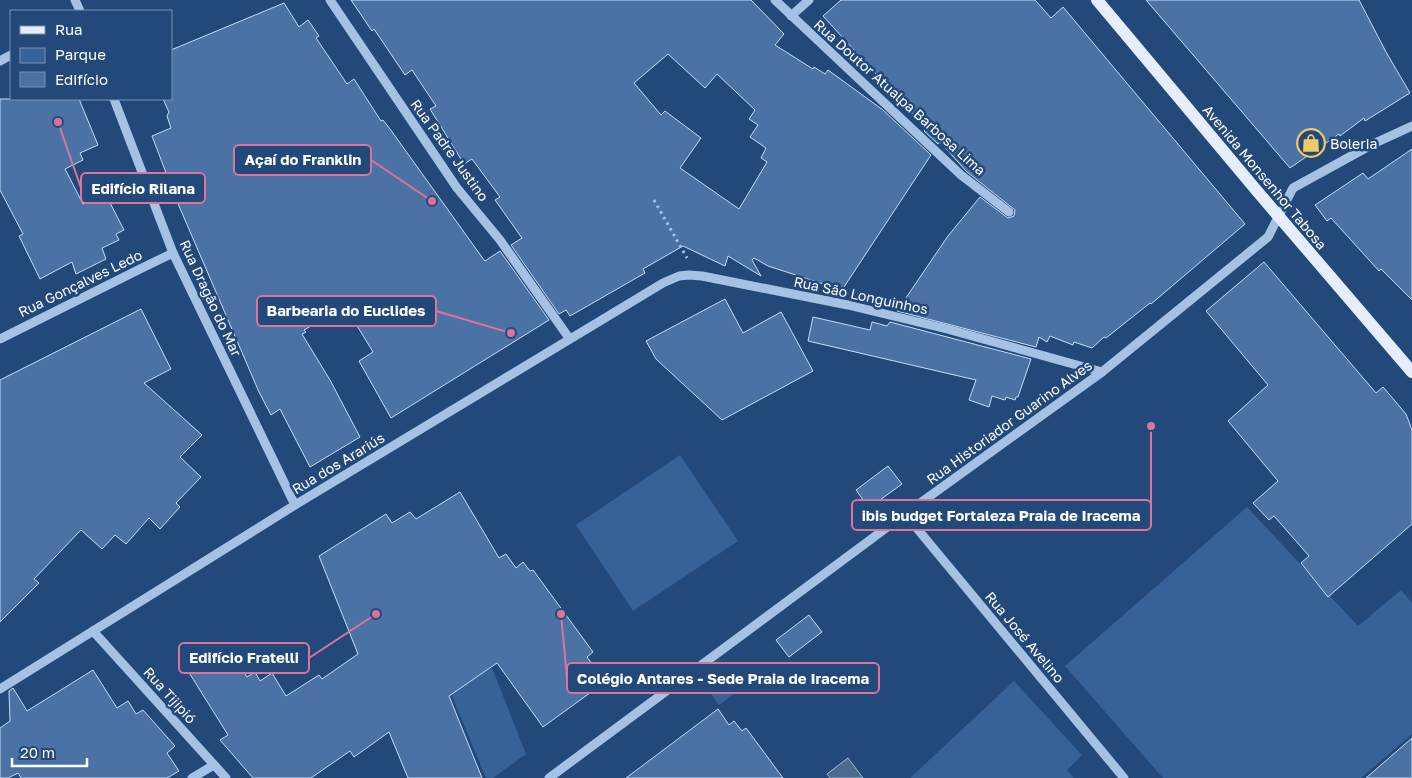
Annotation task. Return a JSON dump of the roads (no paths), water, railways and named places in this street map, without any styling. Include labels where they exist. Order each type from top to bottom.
[{"type":"main road","name":"Avenida Monsenhor Tabosa","points":[[1097,0],[1278,217],[1412,372]]},
{"type":"street","name":"Rua Padre Justino","points":[[330,0],[457,188],[500,240],[569,338]]},
{"type":"street","name":"Rua Doutor Atualpa Barbosa Lima","points":[[776,0],[961,175],[1009,212]]},
{"type":"street","points":[[791,16],[810,0]]},
{"type":"street","name":"Rua Dragão do Mar","points":[[114,100],[174,254],[295,505]]},
{"type":"street","name":"Rua Historiador Guarino Alves","points":[[549,778],[905,514],[1102,372],[1268,237],[1293,188],[1374,144],[1412,126]]},
{"type":"street","name":"Rua Gonçalves Ledo","points":[[0,339],[174,254]]},
{"type":"street","name":"Rua dos Arariús","points":[[0,689],[295,505],[569,338],[671,279],[689,275],[697,276]]},
{"type":"street","name":"Rua São Longuinhos","points":[[697,276],[857,307],[947,329],[1102,372]]},
{"type":"street","name":"Rua José Avelino","points":[[905,514],[1124,778]]},
{"type":"street","name":"Rua Tijipió","points":[[93,631],[226,778]]},
{"type":"street","points":[[192,778],[214,765]]},
{"type":"place","name":"Edifício Rilana","points":[[58,122]]},
{"type":"place","name":"Boleria","points":[[1311,143]]},
{"type":"place","name":"Açaí do Franklin","points":[[432,201]]},
{"type":"place","name":"Barbearia do Euclides","points":[[511,333]]},
{"type":"place","name":"ibis budget Fortaleza Praia de Iracema","points":[[1151,426]]},
{"type":"place","name":"Edifício Fratelli","points":[[376,614]]},
{"type":"place","name":"Colégio Antares - Sede Praia de Iracema","points":[[561,614]]}]
